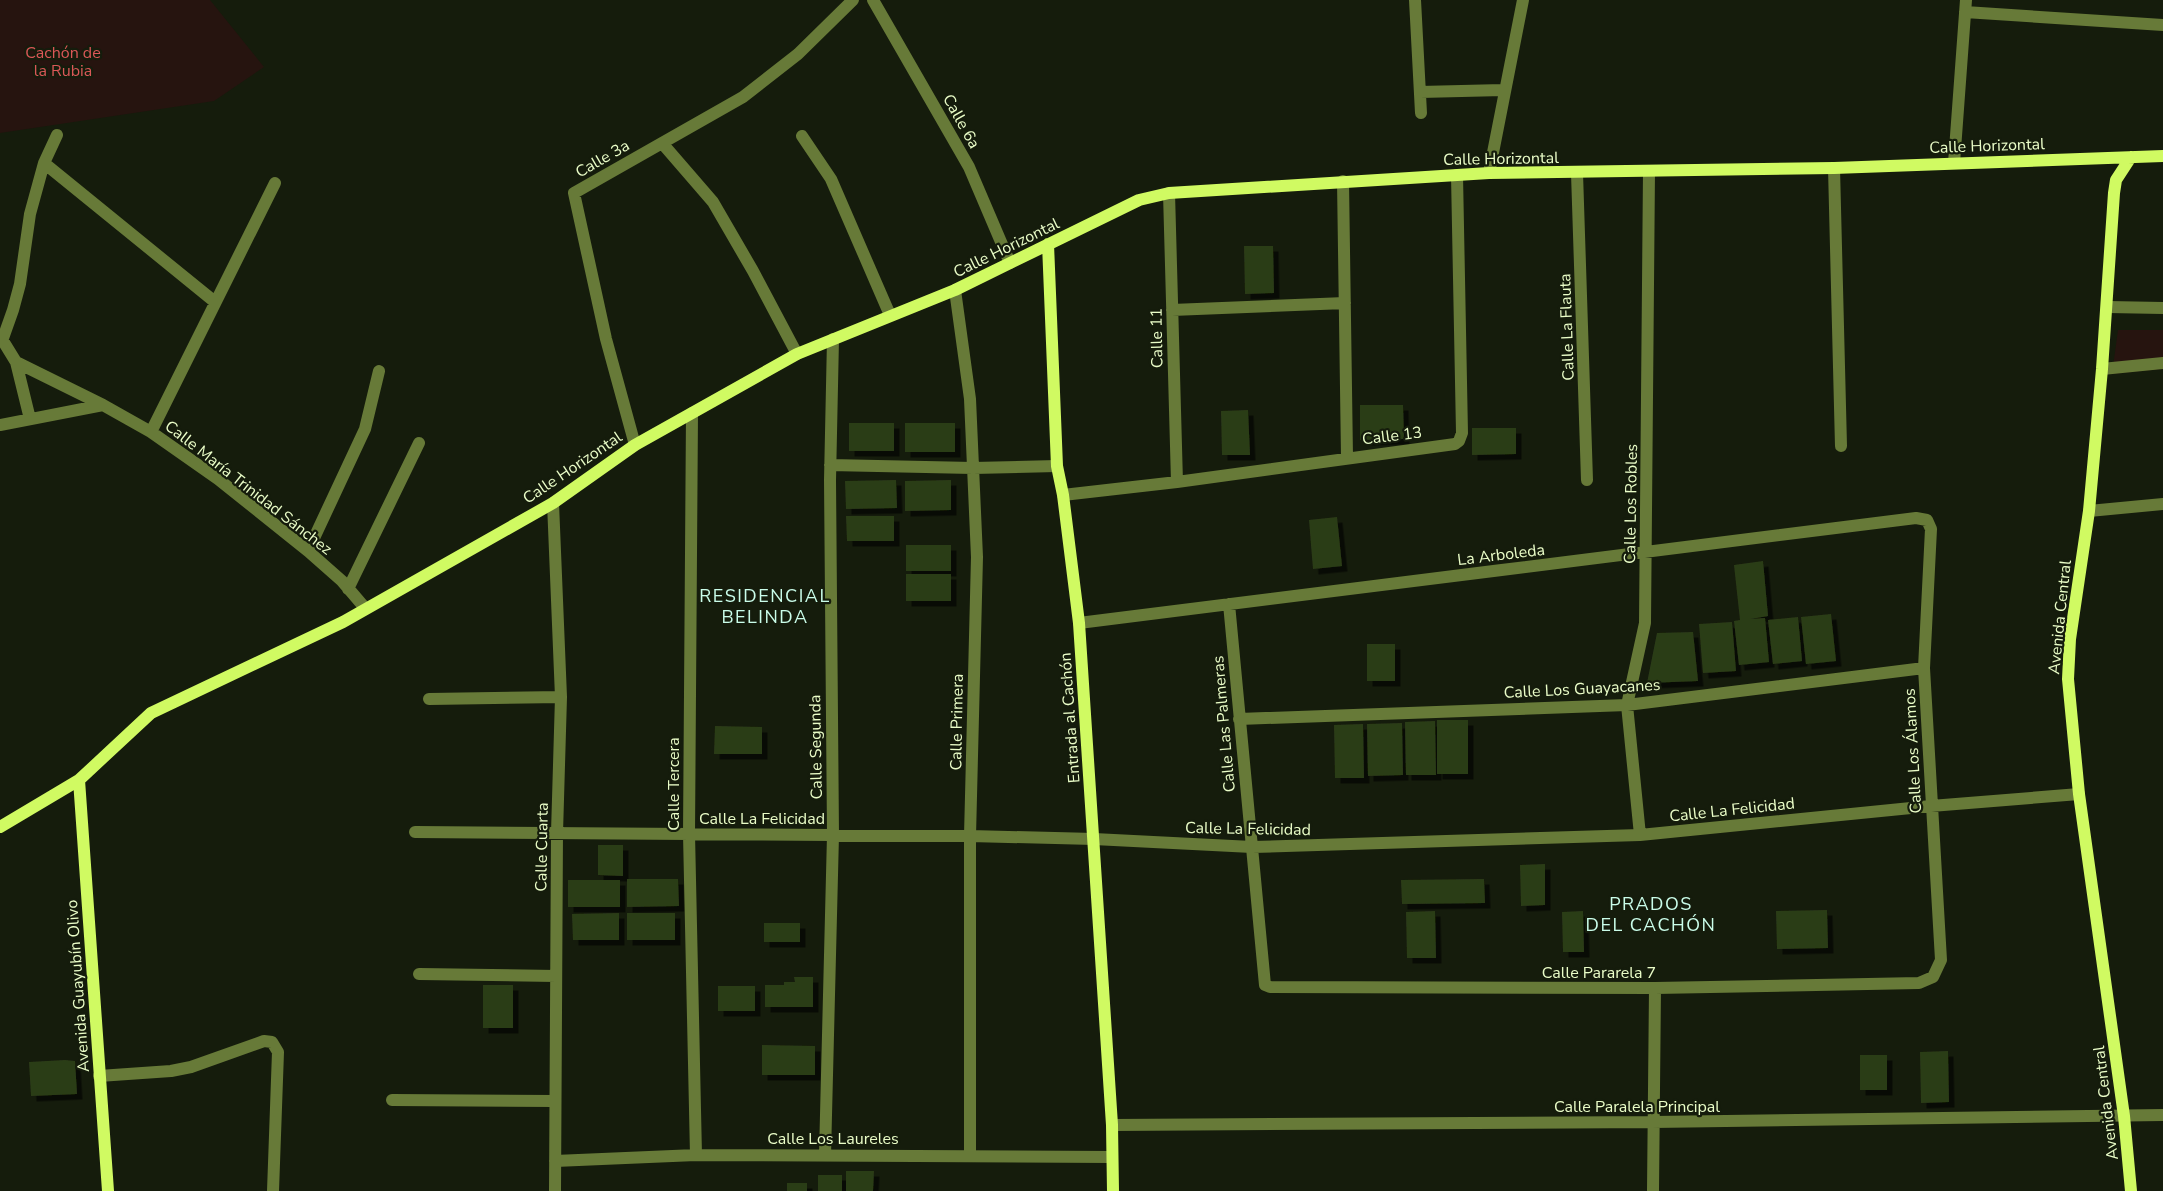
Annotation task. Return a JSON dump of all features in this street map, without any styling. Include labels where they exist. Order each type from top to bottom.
[{"type":"main road","name":"Calle Horizontal","points":[[0,826],[79,780],[151,712],[343,622],[553,503],[635,445],[797,354],[955,290],[1139,200],[1169,193],[1489,173],[1834,168],[2163,156]]},
{"type":"main road","name":"Avenida Central","points":[[2131,157],[2116,180],[2114,193],[2108,307],[2089,511],[2073,619],[2068,679],[2079,794],[2124,1116],[2131,1191]]},
{"type":"main road","name":"Entrada al Cachón","points":[[1048,244],[1057,466],[1063,495],[1079,623],[1112,1125],[1113,1191]]},
{"type":"main road","name":"Avenida Guayubín Olivo","points":[[79,780],[108,1191]]},
{"type":"street","name":"Calle 3a","points":[[635,445],[606,339],[574,193],[743,97],[798,54],[853,0]]},
{"type":"street","name":"Calle 6a","points":[[873,0],[969,167],[1010,263]]},
{"type":"street","points":[[1415,0],[1421,113]]},
{"type":"street","points":[[1489,173],[1503,90],[1523,0]]},
{"type":"street","points":[[1954,163],[1965,6],[2163,25]]},
{"type":"street","points":[[1419,92],[1503,90]]},
{"type":"street","points":[[30,419],[16,362],[1,338],[14,310],[30,214],[44,163],[57,135]]},
{"type":"street","points":[[802,136],[831,179],[890,315]]},
{"type":"street","points":[[662,143],[713,201],[797,354]]},
{"type":"street","points":[[44,163],[215,302]]},
{"type":"street","points":[[1834,168],[1841,446]]},
{"type":"street","name":"Calle Los Robles","points":[[1640,835],[1627,705],[1645,623],[1649,171]]},
{"type":"street","name":"Calle La Flauta","points":[[1577,173],[1587,480]]},
{"type":"street","name":"Calle 13","points":[[1063,495],[1177,482],[1455,444],[1459,441],[1462,433],[1457,175]]},
{"type":"street","points":[[1343,182],[1347,457]]},
{"type":"street","points":[[151,432],[275,183]]},
{"type":"street","name":"Calle 11","points":[[1169,193],[1177,482]]},
{"type":"street","name":"Calle Primera","points":[[955,290],[970,399],[977,557],[970,836],[970,1155]]},
{"type":"street","points":[[1172,310],[1345,303]]},
{"type":"street","points":[[2108,307],[2163,308]]},
{"type":"street","name":"Calle Segunda","points":[[825,1155],[833,835],[830,465],[833,339]]},
{"type":"street","name":"Calle María Trinidad Sánchez","points":[[16,362],[103,405],[151,432],[218,479],[308,551],[342,581],[365,608]]},
{"type":"street","points":[[2102,369],[2163,363]]},
{"type":"street","points":[[308,551],[365,429],[379,371]]},
{"type":"street","points":[[0,424],[103,405]]},
{"type":"street","name":"Calle Tercera","points":[[692,413],[689,834],[696,1155]]},
{"type":"street","points":[[348,589],[419,443]]},
{"type":"street","points":[[830,465],[973,468],[1057,466]]},
{"type":"street","name":"Calle Cuarta","points":[[553,503],[561,697],[557,833],[555,1191]]},
{"type":"street","points":[[2089,511],[2163,504]]},
{"type":"street","name":"La Arboleda","points":[[1079,623],[1916,518],[1927,520]]},
{"type":"street","name":"Calle Los Álamos","points":[[1927,520],[1931,529],[1924,668],[1941,960],[1933,977]]},
{"type":"street","name":"Calle Las Palmeras","points":[[1229,604],[1265,985]]},
{"type":"street","name":"Calle Los Guayacanes","points":[[1239,719],[1627,705],[1924,668]]},
{"type":"street","points":[[429,699],[561,697]]},
{"type":"street","name":"Calle La Felicidad","points":[[415,832],[970,836],[1094,839],[1252,847],[1640,835],[1931,806],[2079,794]]},
{"type":"street","points":[[419,974],[556,976]]},
{"type":"street","name":"Calle Pararela 7","points":[[1265,985],[1281,987],[1655,988],[1919,983],[1933,977]]},
{"type":"street","points":[[1653,1191],[1655,988]]},
{"type":"street","points":[[99,1076],[171,1071],[191,1067],[264,1041],[272,1042],[278,1052],[273,1191]]},
{"type":"street","points":[[392,1100],[555,1101]]},
{"type":"street","name":"Calle Paralela Principal","points":[[1112,1125],[1653,1122],[2163,1115]]},
{"type":"street","name":"Calle Los Laureles","points":[[555,1161],[696,1155],[1112,1157]]},
{"type":"green space","name":"Cachón de la Rubia","points":[[0,0],[210,0],[264,67],[214,101],[0,133]]},
{"type":"green space","points":[[2118,330],[2163,330],[2163,369],[2112,374]]},
{"type":"building","points":[[1244,246],[1273,246],[1274,293],[1245,294]]},
{"type":"building","points":[[1360,405],[1403,405],[1404,439],[1360,440]]},
{"type":"building","points":[[1248,410],[1250,455],[1222,455],[1221,411]]},
{"type":"building","points":[[849,423],[894,423],[894,451],[849,451]]},
{"type":"building","points":[[905,423],[955,423],[955,452],[905,452]]},
{"type":"building","points":[[1472,428],[1516,428],[1516,454],[1472,455]]},
{"type":"building","points":[[896,480],[897,508],[846,509],[845,481]]},
{"type":"building","points":[[951,480],[951,510],[905,511],[905,481]]},
{"type":"building","points":[[846,516],[894,516],[894,541],[847,541]]},
{"type":"building","points":[[1337,517],[1342,566],[1313,569],[1309,520]]},
{"type":"building","points":[[906,545],[951,545],[951,571],[906,571]]},
{"type":"building","points":[[1763,561],[1768,616],[1750,619],[1765,618],[1769,662],[1739,665],[1734,621],[1740,620],[1734,565]]},
{"type":"building","points":[[906,574],[951,574],[951,601],[906,601]]},
{"type":"building","points":[[1831,614],[1836,661],[1806,664],[1801,617]]},
{"type":"building","points":[[1798,617],[1802,661],[1773,664],[1768,620]]},
{"type":"building","points":[[1732,622],[1736,671],[1703,673],[1699,624]]},
{"type":"building","points":[[1693,632],[1698,681],[1647,683],[1657,633]]},
{"type":"building","points":[[1367,644],[1395,644],[1395,681],[1367,681]]},
{"type":"building","points":[[1437,720],[1468,720],[1468,774],[1437,774]]},
{"type":"building","points":[[1435,721],[1436,775],[1406,775],[1405,722]]},
{"type":"building","points":[[1402,723],[1403,775],[1368,776],[1367,724]]},
{"type":"building","points":[[1363,724],[1364,778],[1335,778],[1334,725]]},
{"type":"building","points":[[715,726],[762,727],[762,754],[714,754]]},
{"type":"building","points":[[598,845],[623,845],[623,876],[598,875]]},
{"type":"building","points":[[1545,864],[1545,905],[1521,906],[1520,865]]},
{"type":"building","points":[[627,879],[678,879],[679,906],[627,907]]},
{"type":"building","points":[[1484,879],[1485,903],[1402,904],[1401,880]]},
{"type":"building","points":[[568,880],[620,880],[620,907],[568,907]]},
{"type":"building","points":[[1827,910],[1828,948],[1777,949],[1776,911]]},
{"type":"building","points":[[1435,911],[1436,958],[1407,958],[1406,912]]},
{"type":"building","points":[[1583,911],[1584,952],[1563,952],[1562,912]]},
{"type":"building","points":[[619,913],[619,940],[573,940],[572,914]]},
{"type":"building","points":[[627,913],[675,913],[675,940],[627,940]]},
{"type":"building","points":[[764,923],[800,923],[800,942],[764,942]]},
{"type":"building","points":[[794,977],[813,977],[813,1007],[765,1007],[765,985],[784,985],[784,982],[795,982]]},
{"type":"building","points":[[483,985],[513,985],[513,1028],[483,1028]]},
{"type":"building","points":[[718,986],[755,986],[755,1011],[718,1011]]},
{"type":"building","points":[[762,1045],[815,1046],[815,1075],[762,1075]]},
{"type":"building","points":[[1948,1051],[1949,1102],[1921,1103],[1920,1052]]},
{"type":"building","points":[[1860,1055],[1887,1055],[1887,1090],[1860,1090]]},
{"type":"building","points":[[75,1061],[77,1094],[31,1096],[29,1062]]},
{"type":"building","points":[[846,1171],[874,1171],[873,1191],[846,1191]]},
{"type":"building","points":[[818,1175],[842,1175],[842,1191],[818,1191]]},
{"type":"building","points":[[787,1183],[807,1183],[807,1191],[787,1191]]},
{"type":"district","name":"RESIDENCIAL BELINDA","points":[[765,606]]},
{"type":"district","name":"PRADOS DEL CACHÓN","points":[[1651,914]]}]
